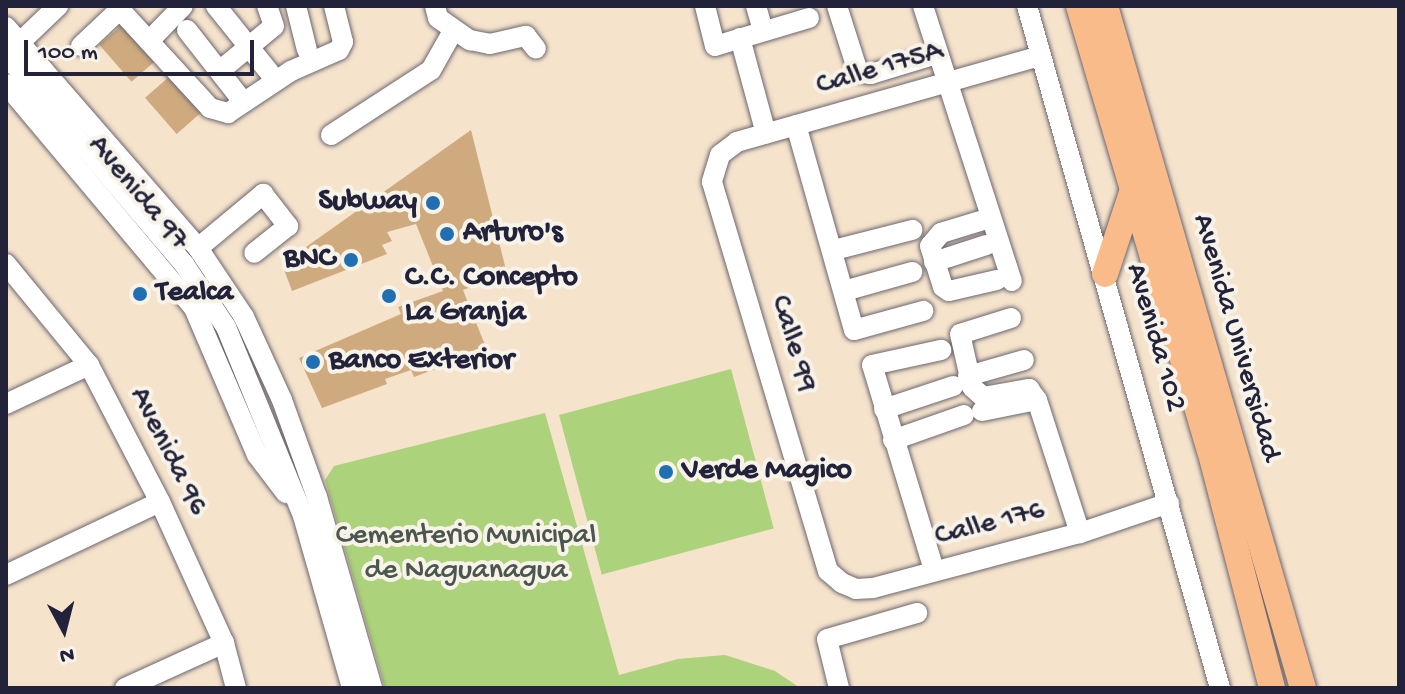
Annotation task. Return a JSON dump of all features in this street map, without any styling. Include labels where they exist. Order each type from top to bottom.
[{"type":"main road","points":[[1079,6],[1134,187],[1272,688]]},
{"type":"main road","name":"Avenida Universidad","points":[[1105,6],[1303,688]]},
{"type":"main road","points":[[1105,274],[1134,187]]},
{"type":"street","points":[[9,47],[58,6]]},
{"type":"street","points":[[150,40],[183,6]]},
{"type":"street","points":[[216,6],[269,72]]},
{"type":"street","points":[[267,6],[274,26]]},
{"type":"street","points":[[81,46],[115,14],[123,13],[210,108],[228,113],[291,71],[339,50],[343,42],[334,6]]},
{"type":"street","points":[[705,6],[715,46],[809,18]]},
{"type":"street","points":[[756,6],[763,31]]},
{"type":"street","points":[[837,6],[858,72],[871,74],[937,54]]},
{"type":"street","points":[[923,6],[990,218],[1005,281],[949,291],[934,262],[931,239],[990,218]]},
{"type":"street","name":"Avenida 102","points":[[1027,6],[1220,688]]},
{"type":"street","points":[[222,69],[297,10],[307,50]]},
{"type":"street","points":[[331,135],[431,70],[442,18],[480,44],[526,36],[536,49]]},
{"type":"street","points":[[187,30],[222,69],[238,95]]},
{"type":"street","points":[[740,38],[766,134]]},
{"type":"street","points":[[9,47],[198,248],[244,317],[282,400],[372,688]]},
{"type":"street","points":[[9,47],[184,264],[226,327],[303,516],[345,687]]},
{"type":"street","name":"Calle 175A","points":[[737,142],[1040,56]]},
{"type":"street","name":"Avenida 97","points":[[6,84],[194,308],[257,455],[303,516]]},
{"type":"street","points":[[796,125],[834,250],[854,330],[923,311]]},
{"type":"street","name":"Calle 99","points":[[737,142],[720,155],[712,182],[828,571]]},
{"type":"street","points":[[198,248],[263,194],[288,226],[254,253]]},
{"type":"street","points":[[834,250],[912,230]]},
{"type":"street","points":[[934,262],[986,245]]},
{"type":"street","name":"Avenida 96","points":[[6,264],[89,365],[160,502],[224,643],[236,688]]},
{"type":"street","points":[[844,291],[912,272]]},
{"type":"street","points":[[960,381],[960,334],[1011,318]]},
{"type":"street","points":[[934,570],[872,365],[941,350]]},
{"type":"street","points":[[884,409],[1024,360]]},
{"type":"street","points":[[6,404],[89,365]]},
{"type":"street","points":[[960,381],[977,395],[1029,389],[1037,400],[1080,533]]},
{"type":"street","points":[[893,440],[973,413],[1037,400]]},
{"type":"street","points":[[6,575],[160,502]]},
{"type":"street","name":"Calle 176","points":[[828,571],[856,589],[1080,533],[1169,503]]},
{"type":"street","points":[[839,688],[827,639],[917,613]]},
{"type":"street","points":[[125,688],[224,643]]},
{"type":"green space","name":"Verde Magico","points":[[731,369],[774,528],[602,574],[559,415]]},
{"type":"green space","name":"Cementerio Municipal de Naguanagua","points":[[545,413],[619,675],[678,659],[725,655],[775,671],[800,688],[385,688],[325,480],[334,466]]},
{"type":"building","points":[[122,25],[154,62],[132,82],[99,45]]},
{"type":"building","points":[[170,76],[201,112],[177,134],[145,98]]},
{"type":"building","points":[[471,130],[507,274],[463,290],[487,350],[414,377],[411,370],[385,379],[387,384],[322,408],[299,358],[401,314],[398,307],[443,291],[416,224],[387,232],[392,241],[382,245],[387,254],[292,291],[282,264]]},
{"type":"place","name":"Subway","points":[[433,203]]},
{"type":"place","name":"Arturo's","points":[[447,234]]},
{"type":"place","name":"BNC","points":[[351,260]]},
{"type":"place","name":"Tealca","points":[[140,294]]},
{"type":"place","name":"C.C. Concepto La Granja","points":[[389,296]]},
{"type":"place","name":"Banco Exterior","points":[[313,362]]},
{"type":"place","name":"Verde Magico","points":[[666,472]]}]
